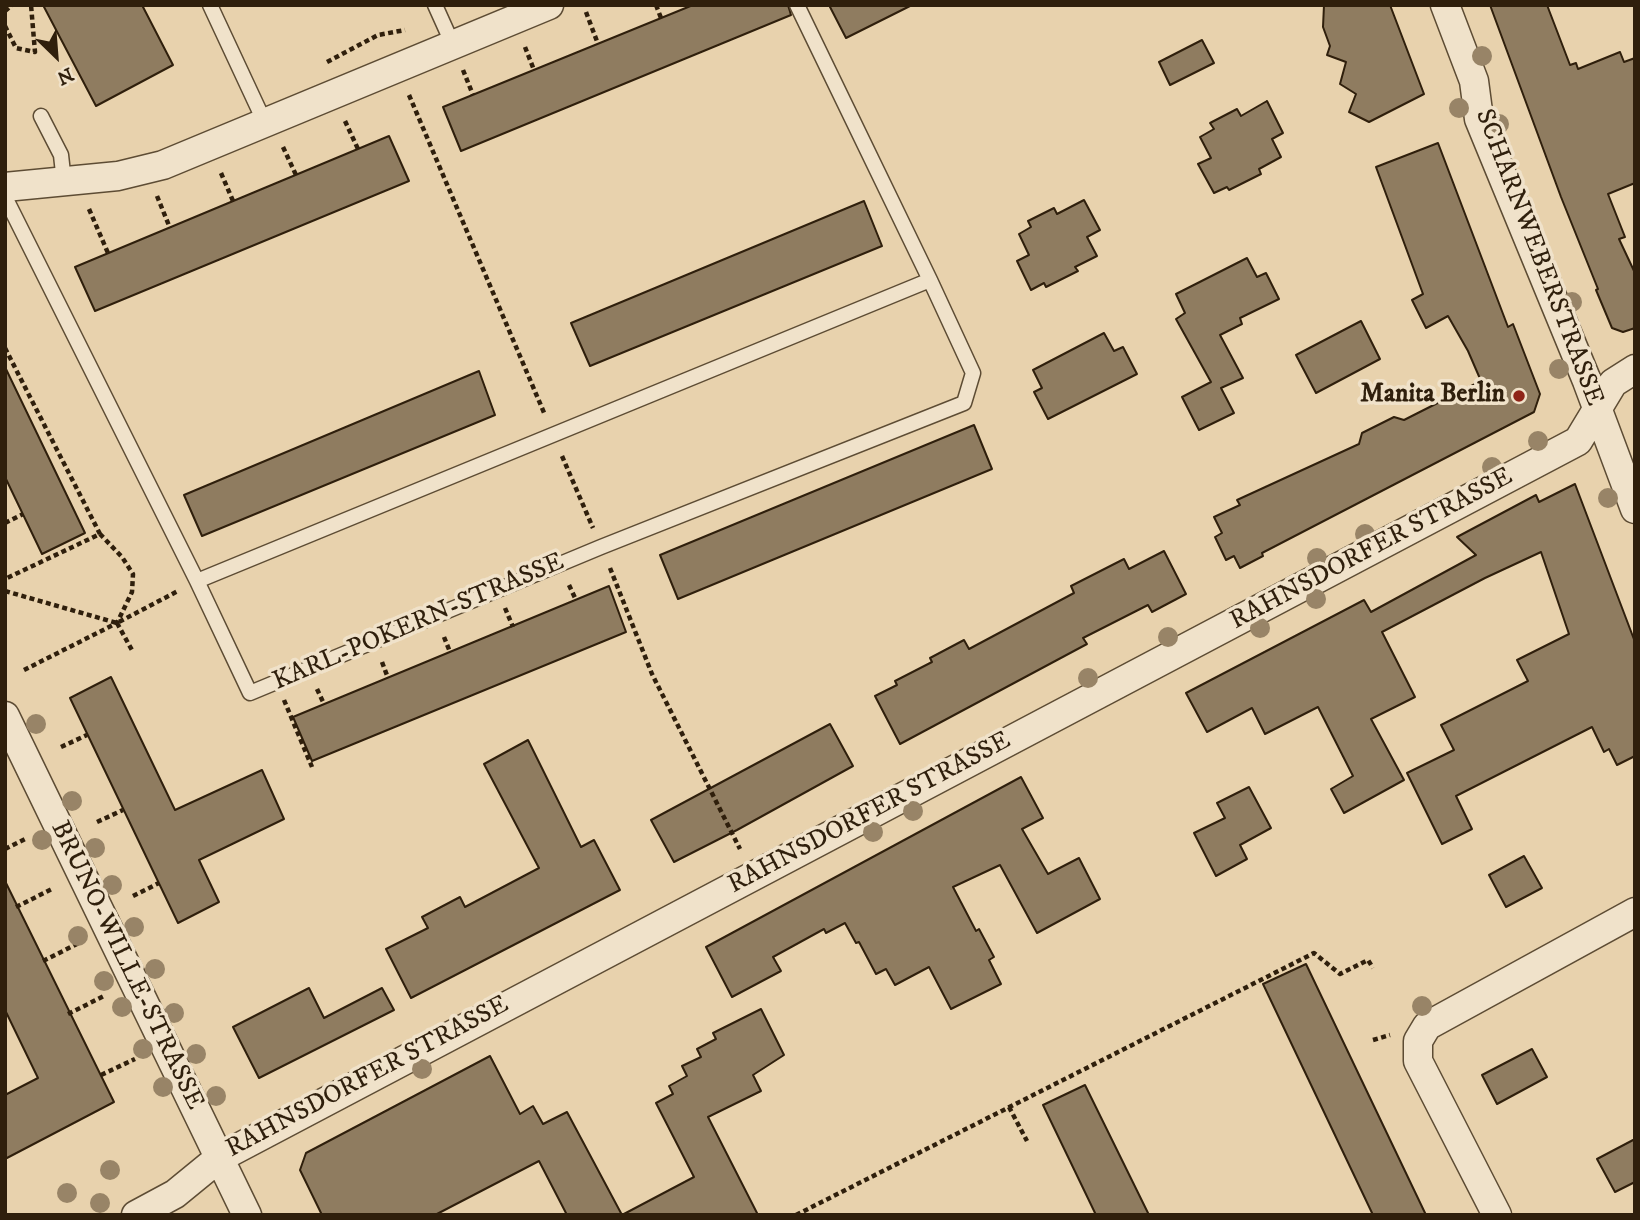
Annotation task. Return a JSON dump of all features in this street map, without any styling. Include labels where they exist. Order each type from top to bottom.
[{"type":"street","points":[[5,187],[118,176],[272,131],[457,54],[549,5]]},
{"type":"street","name":"SCHARNWEBERSTRASSE","points":[[1445,5],[1474,81],[1479,119],[1581,368],[1635,509]]},
{"type":"street","name":"RAHNSDORFER STRASSE","points":[[136,1215],[175,1194],[219,1158],[1578,441],[1613,383],[1635,369]]},
{"type":"street","name":"BRUNO-WILLE-STRASSE","points":[[5,716],[247,1215]]},
{"type":"street","points":[[1496,1215],[1418,1060],[1419,1041],[1427,1026],[1635,912]]},
{"type":"lane","points":[[210,5],[272,131]]},
{"type":"lane","points":[[435,5],[457,54]]},
{"type":"lane","name":"KARL-POKERN-STRASSE","points":[[197,581],[250,693],[601,547],[964,403],[973,373],[797,5]]},
{"type":"lane","points":[[41,116],[61,155],[64,182]]},
{"type":"lane","points":[[5,197],[197,581],[930,280]]},
{"type":"path","points":[[5,11],[12,5]]},
{"type":"path","points":[[5,26],[16,48],[35,52],[31,5]]},
{"type":"path","points":[[656,5],[661,18]]},
{"type":"path","points":[[586,12],[598,44]]},
{"type":"path","points":[[522,38],[534,69]]},
{"type":"path","points":[[457,54],[474,95]]},
{"type":"path","points":[[405,86],[554,435],[652,674],[753,875]]},
{"type":"path","points":[[342,112],[358,149]]},
{"type":"path","points":[[272,131],[296,175]]},
{"type":"path","points":[[217,164],[233,201]]},
{"type":"path","points":[[155,190],[170,228]]},
{"type":"path","points":[[87,202],[108,253]]},
{"type":"path","points":[[5,348],[100,534],[122,557],[133,574],[132,593],[117,623]]},
{"type":"path","points":[[5,523],[23,514]]},
{"type":"path","points":[[5,579],[100,534]]},
{"type":"path","points":[[23,670],[197,581]]},
{"type":"path","points":[[5,591],[117,623],[133,652]]},
{"type":"path","points":[[276,682],[312,767]]},
{"type":"path","points":[[61,747],[87,735]]},
{"type":"path","points":[[97,822],[123,810]]},
{"type":"path","points":[[5,849],[27,838]]},
{"type":"path","points":[[133,896],[159,883]]},
{"type":"path","points":[[16,906],[52,888]]},
{"type":"path","points":[[43,961],[79,943]]},
{"type":"path","points":[[796,1215],[1314,953],[1340,974],[1368,960],[1373,968]]},
{"type":"path","points":[[68,1014],[104,996]]},
{"type":"path","points":[[1373,1040],[1398,1033]]},
{"type":"path","points":[[101,1075],[135,1059]]},
{"type":"path","points":[[1009,1107],[1027,1141]]},
{"type":"building","points":[[43,5],[142,5],[173,65],[96,106]]},
{"type":"building","points":[[693,5],[788,5],[791,15],[461,151],[443,107]]},
{"type":"building","points":[[829,5],[912,5],[846,38]]},
{"type":"building","points":[[1324,5],[1390,5],[1424,94],[1369,122],[1349,112],[1356,94],[1340,84],[1346,62],[1327,55],[1330,46],[1323,27]]},
{"type":"building","points":[[1490,5],[1547,5],[1570,65],[1576,63],[1578,69],[1620,52],[1624,62],[1635,58],[1635,183],[1608,194],[1625,237],[1619,239],[1635,273],[1635,328],[1623,332],[1612,328]]},
{"type":"building","points":[[1202,40],[1214,63],[1170,85],[1159,62]]},
{"type":"building","points":[[1267,101],[1283,133],[1272,139],[1281,157],[1259,169],[1261,174],[1229,190],[1227,187],[1214,193],[1198,164],[1211,158],[1200,137],[1214,129],[1210,123],[1237,109],[1241,116]]},
{"type":"building","points":[[389,136],[409,181],[95,311],[75,267]]},
{"type":"building","points":[[1438,143],[1508,327],[1513,324],[1540,394],[1534,412],[1262,553],[1263,556],[1240,568],[1234,556],[1226,560],[1215,537],[1222,533],[1214,517],[1240,505],[1237,500],[1359,444],[1362,433],[1394,417],[1404,420],[1481,381],[1448,316],[1426,328],[1412,300],[1423,294],[1376,167]]},
{"type":"building","points":[[1084,200],[1100,230],[1087,237],[1097,256],[1075,267],[1078,271],[1046,287],[1044,283],[1031,290],[1017,261],[1029,255],[1019,234],[1031,227],[1028,221],[1054,208],[1057,214]]},
{"type":"building","points":[[864,201],[882,246],[590,366],[571,323]]},
{"type":"building","points":[[1247,258],[1257,277],[1266,273],[1279,299],[1240,318],[1242,324],[1220,335],[1243,378],[1221,388],[1234,413],[1199,430],[1182,397],[1211,382],[1176,319],[1185,313],[1176,294]]},
{"type":"building","points":[[1361,321],[1380,359],[1316,393],[1296,355]]},
{"type":"building","points":[[1104,333],[1114,351],[1123,347],[1137,374],[1048,419],[1034,392],[1042,388],[1033,370]]},
{"type":"building","points":[[5,367],[85,533],[42,554],[5,477]]},
{"type":"building","points":[[479,371],[495,415],[202,536],[184,495]]},
{"type":"building","points":[[974,425],[992,469],[678,599],[660,555]]},
{"type":"building","points":[[1575,484],[1635,642],[1635,756],[1617,765],[1609,749],[1604,752],[1592,727],[1456,796],[1472,829],[1442,844],[1407,773],[1454,750],[1441,725],[1528,681],[1517,660],[1569,634],[1541,552],[1382,632],[1415,697],[1371,719],[1404,780],[1344,813],[1331,789],[1353,776],[1318,707],[1265,734],[1252,708],[1207,732],[1186,693],[1364,600],[1371,612],[1476,555],[1457,537],[1536,495],[1539,502]]},
{"type":"building","points":[[1164,551],[1186,594],[1152,612],[1148,605],[1083,638],[1087,644],[900,744],[875,696],[897,685],[895,681],[932,662],[930,658],[964,640],[969,649],[1074,593],[1071,586],[1124,559],[1129,569]]},
{"type":"building","points":[[609,586],[626,632],[312,761],[293,717]]},
{"type":"building","points":[[111,677],[175,810],[262,770],[284,819],[199,860],[219,902],[178,923],[70,698]]},
{"type":"building","points":[[830,724],[853,766],[674,862],[651,820]]},
{"type":"building","points":[[528,740],[581,847],[594,840],[620,890],[411,998],[386,949],[428,928],[422,917],[460,897],[465,907],[539,868],[484,764]]},
{"type":"building","points":[[1021,777],[1043,818],[1022,829],[1048,874],[1079,858],[1100,899],[1037,933],[1000,865],[953,887],[976,931],[979,929],[994,957],[989,960],[1001,984],[951,1009],[929,967],[895,985],[886,969],[876,974],[845,923],[826,933],[824,929],[773,957],[781,971],[732,997],[706,947]]},
{"type":"building","points":[[1249,787],[1271,828],[1240,845],[1247,859],[1216,876],[1194,833],[1225,818],[1217,803]]},
{"type":"building","points":[[1524,856],[1542,888],[1506,907],[1489,875]]},
{"type":"building","points":[[5,881],[114,1102],[5,1159],[5,1095],[38,1078],[5,1010]]},
{"type":"building","points":[[1306,964],[1426,1215],[1373,1215],[1263,984]]},
{"type":"building","points":[[309,988],[324,1018],[382,988],[394,1010],[259,1078],[233,1027]]},
{"type":"building","points":[[761,1009],[784,1055],[753,1075],[761,1091],[708,1117],[758,1215],[622,1215],[694,1177],[656,1103],[673,1094],[669,1086],[687,1076],[682,1066],[701,1057],[697,1049],[716,1039],[713,1033]]},
{"type":"building","points":[[1532,1049],[1547,1077],[1497,1104],[1482,1075]]},
{"type":"building","points":[[490,1056],[520,1114],[533,1106],[543,1124],[567,1112],[622,1215],[567,1215],[539,1161],[435,1215],[322,1215],[300,1170],[306,1153]]},
{"type":"building","points":[[1085,1085],[1149,1215],[1096,1215],[1043,1105]]},
{"type":"building","points":[[1635,1139],[1635,1182],[1615,1192],[1597,1159]]},
{"type":"place","name":"Manita Berlin","points":[[1519,396]]}]
